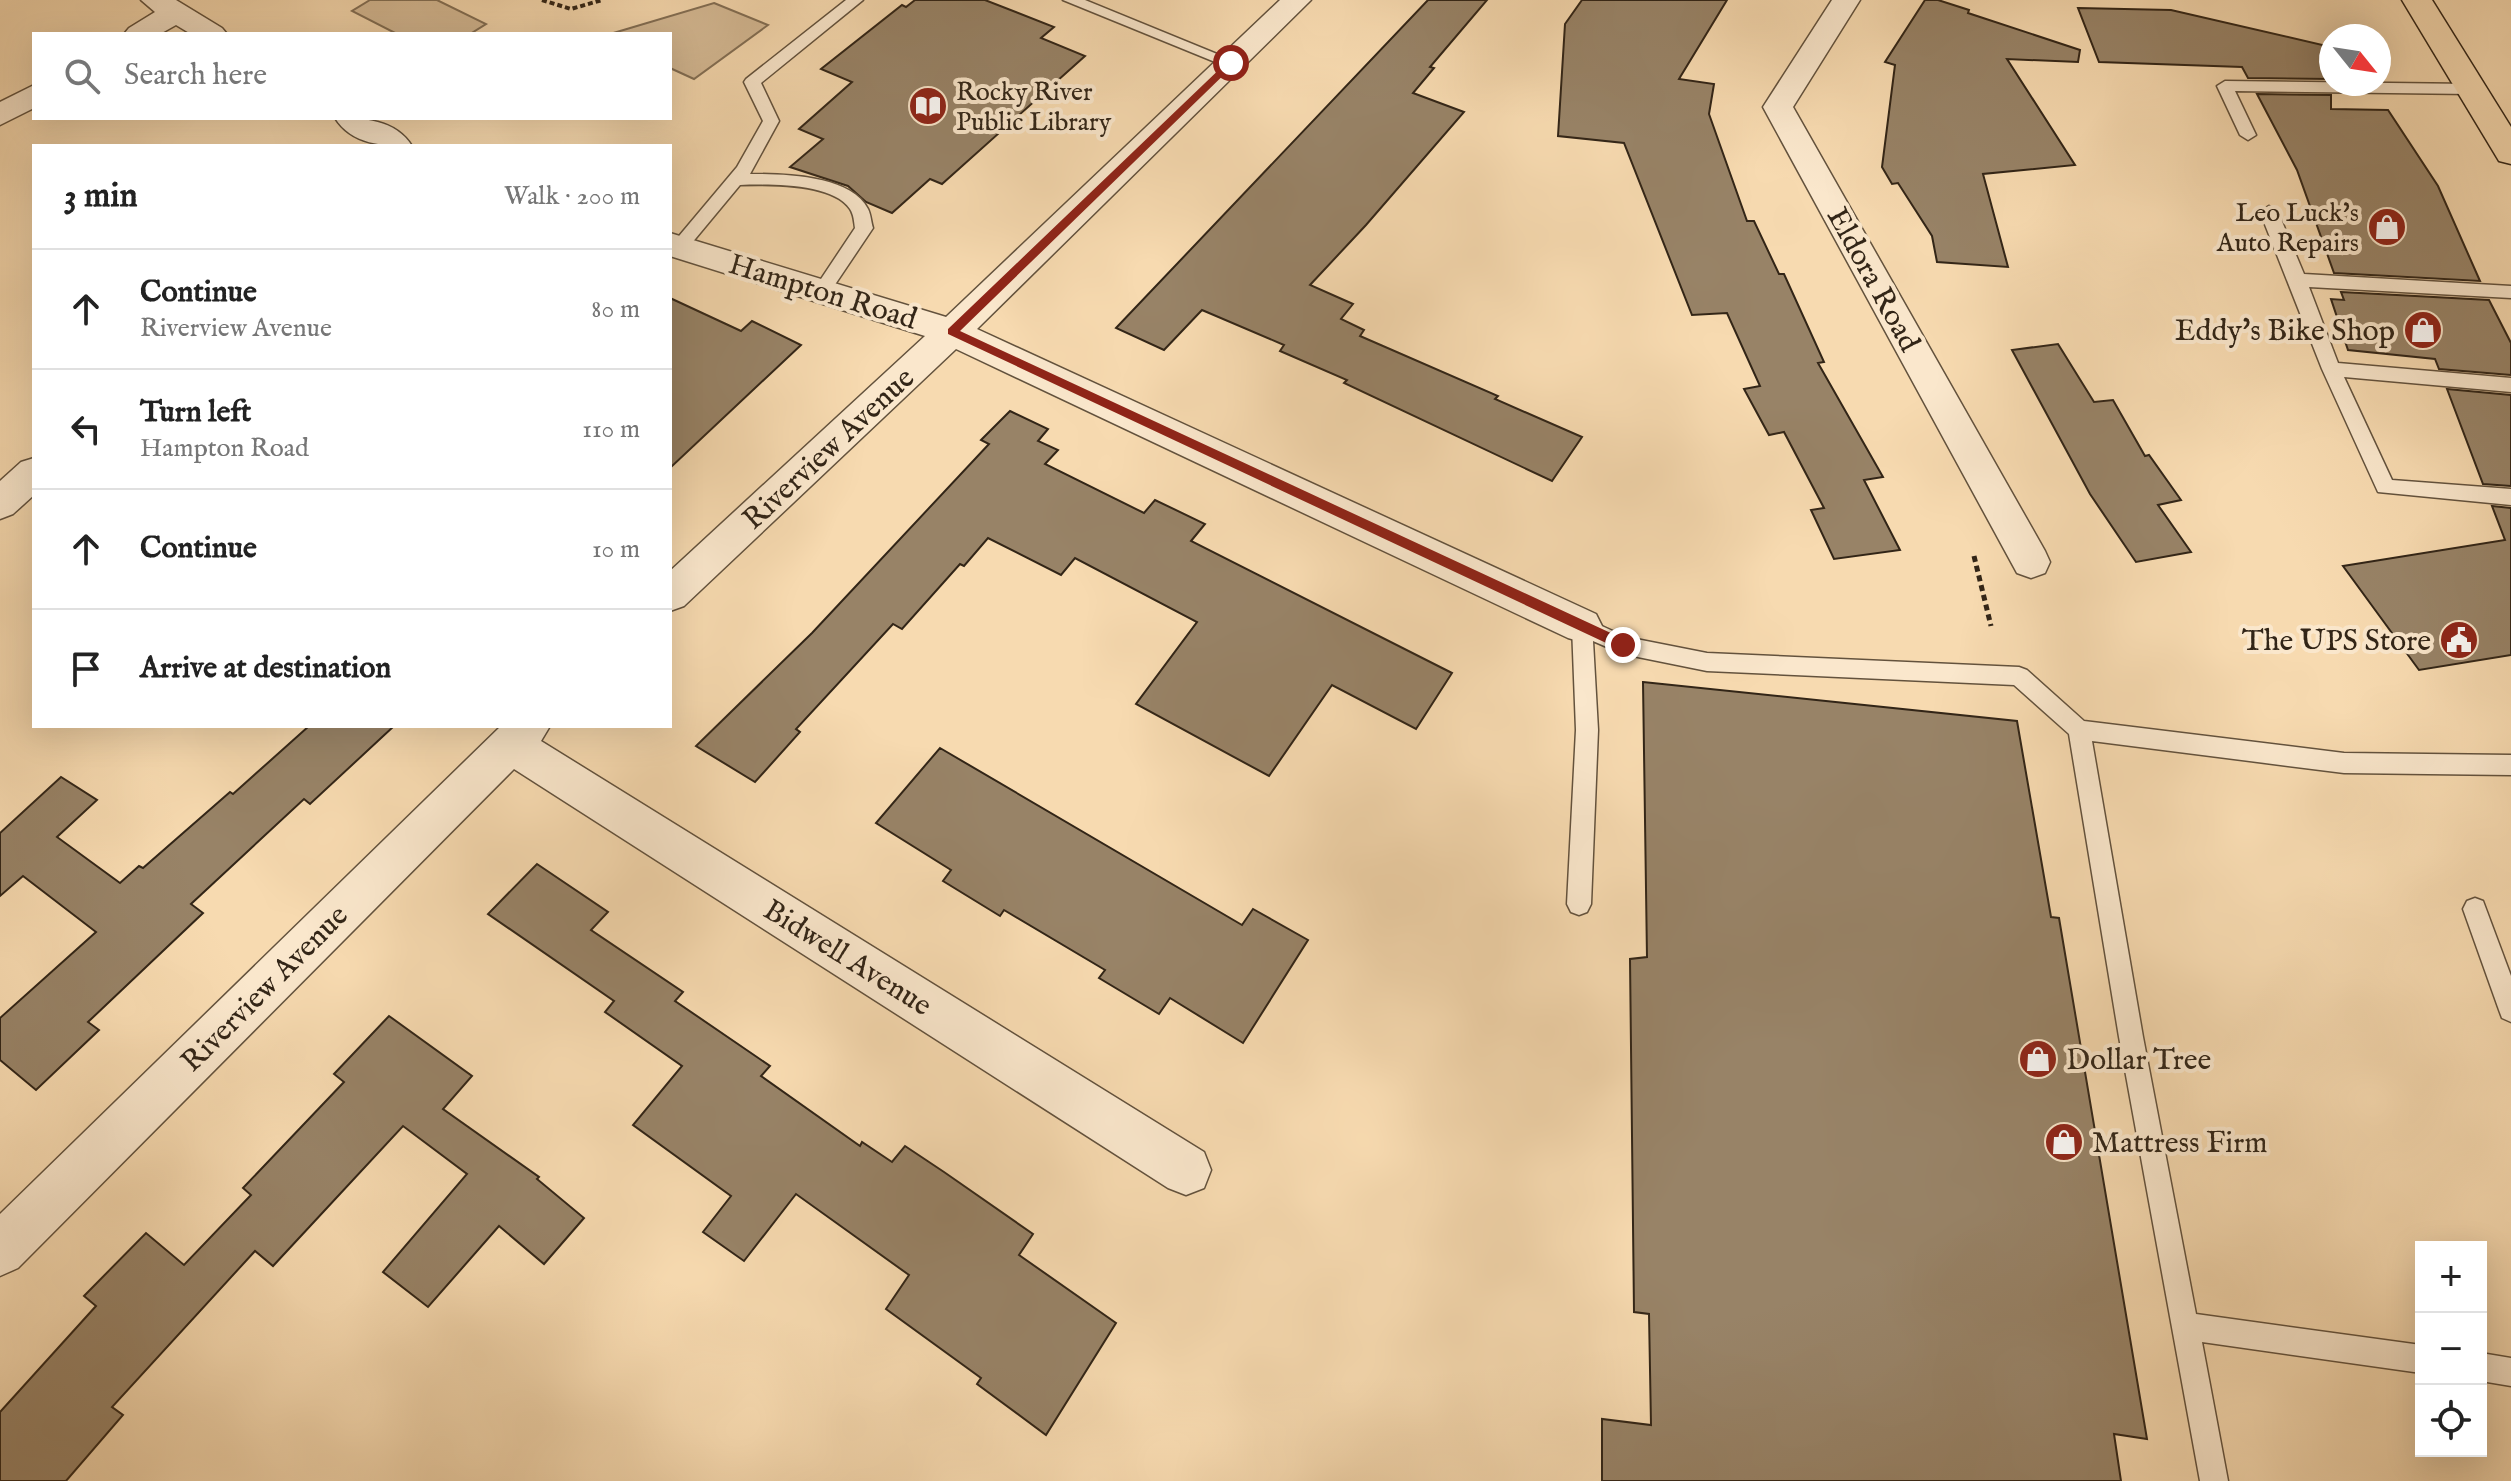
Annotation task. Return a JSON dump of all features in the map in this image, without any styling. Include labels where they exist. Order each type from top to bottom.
[{"type":"main road","points":[[2417,0],[2511,153]]},
{"type":"street","name":"Riverview Avenue","points":[[672,593],[952,332],[1297,0]]},
{"type":"street","name":"Eldora Road","points":[[1846,0],[1778,107],[2031,562]]},
{"type":"street","points":[[141,32],[166,6],[209,32]]},
{"type":"street","points":[[0,115],[32,96]]},
{"type":"street","points":[[353,120],[393,144]]},
{"type":"street","name":"Hampton Road","points":[[675,245],[952,332],[1582,626]]},
{"type":"street","points":[[0,504],[32,474]]},
{"type":"street","name":"Riverview Avenue","points":[[0,1250],[520,735]]},
{"type":"street","name":"Bidwell Avenue","points":[[520,735],[1186,1170]]},
{"type":"lane","points":[[675,245],[736,180],[771,121],[752,82],[855,0]]},
{"type":"lane","points":[[1071,0],[1231,63]]},
{"type":"lane","points":[[2248,135],[2225,86],[2472,89]]},
{"type":"lane","points":[[736,180],[775,178],[810,182],[846,198],[859,209],[864,228],[822,291]]},
{"type":"lane","points":[[2269,212],[2331,369],[2385,487],[2511,497]]},
{"type":"lane","points":[[2298,280],[2511,292]]},
{"type":"lane","points":[[2331,369],[2511,385]]},
{"type":"lane","points":[[1579,904],[1587,730],[1582,626],[1623,645],[1707,662],[2019,676],[2079,730],[2344,763],[2511,765]]},
{"type":"lane","points":[[2079,730],[2131,1037],[2214,1481]]},
{"type":"lane","points":[[2475,909],[2511,1010]]},
{"type":"lane","points":[[2187,1326],[2415,1358]]},
{"type":"lane","points":[[2487,1368],[2511,1372]]},
{"type":"path","points":[[542,0],[571,9],[602,0]]},
{"type":"path","points":[[1971,543],[1991,626]]},
{"type":"shaded area","points":[[370,0],[437,0],[486,24],[473,32],[393,32],[352,11]]},
{"type":"shaded area","points":[[714,3],[768,25],[694,79],[672,69],[672,32],[617,32]]},
{"type":"building","name":"Rocky River Public Library","points":[[915,0],[985,0],[1054,27],[1041,38],[1085,56],[942,184],[930,179],[892,213],[866,202],[848,186],[790,167],[823,139],[799,129],[852,82],[821,69],[902,5],[906,7]]},
{"type":"building","points":[[1428,0],[1487,0],[1430,67],[1434,68],[1413,93],[1464,112],[1310,285],[1353,304],[1341,319],[1364,330],[1360,336],[1498,396],[1495,399],[1582,437],[1552,481],[1344,383],[1347,380],[1280,351],[1284,345],[1202,310],[1164,350],[1116,328]]},
{"type":"building","points":[[1582,0],[1727,0],[1679,79],[1714,84],[1709,114],[1747,221],[1754,221],[1779,274],[1784,274],[1824,362],[1818,363],[1883,477],[1864,480],[1900,550],[1834,559],[1811,510],[1824,508],[1784,432],[1769,435],[1744,389],[1760,386],[1727,313],[1692,315],[1624,143],[1558,136],[1565,24]]},
{"type":"building","points":[[1925,0],[1938,0],[1969,10],[1968,13],[2080,50],[2078,62],[2007,59],[2075,165],[1983,174],[2008,267],[1937,262],[1932,236],[1898,183],[1892,184],[1882,167],[1895,65],[1885,62]]},
{"type":"building","points":[[2078,8],[2171,10],[2319,44],[2319,79],[2248,78],[2242,67],[2099,62]]},
{"type":"building","points":[[2257,94],[2331,96],[2331,109],[2388,110],[2438,186],[2480,281],[2334,273],[2297,170]]},
{"type":"building","name":"Eddy's Bike Shop","points":[[2341,292],[2489,300],[2511,343],[2511,375],[2439,369],[2435,359],[2348,350],[2331,299],[2344,300]]},
{"type":"building","points":[[672,299],[741,331],[752,321],[801,345],[672,466]]},
{"type":"building","points":[[2058,344],[2094,402],[2113,400],[2145,456],[2149,455],[2181,500],[2158,505],[2191,552],[2136,562],[2090,494],[2012,350]]},
{"type":"building","points":[[2447,389],[2511,395],[2511,486],[2483,484]]},
{"type":"building","points":[[1010,411],[1048,429],[1038,441],[1058,450],[1045,464],[1144,513],[1155,500],[1205,524],[1191,541],[1452,673],[1416,729],[1332,685],[1269,776],[1136,704],[1197,622],[1075,558],[1061,575],[988,538],[964,566],[960,564],[902,629],[893,624],[796,729],[800,732],[755,782],[696,746],[812,633],[989,444],[981,440]]},
{"type":"building","points":[[2492,506],[2511,508],[2511,655],[2419,670],[2343,566],[2505,540]]},
{"type":"building","points":[[1643,682],[2017,721],[2051,917],[2059,918],[2147,1439],[2114,1434],[2121,1481],[1602,1481],[1602,1419],[1651,1425],[1649,1314],[1634,1312],[1630,959],[1647,957]]},
{"type":"building","points":[[307,728],[392,728],[310,804],[304,799],[191,904],[203,913],[88,1022],[99,1030],[36,1090],[0,1060],[0,1018],[96,932],[23,876],[0,896],[0,833],[61,777],[97,800],[57,837],[120,883],[139,866],[143,868],[230,792],[233,794]]},
{"type":"building","points":[[940,748],[1242,925],[1253,909],[1308,940],[1243,1043],[1170,998],[1159,1014],[1099,978],[1105,970],[1004,910],[1000,916],[943,881],[951,870],[876,823]]},
{"type":"building","points":[[537,864],[608,912],[591,930],[683,992],[675,1001],[770,1066],[761,1076],[860,1146],[862,1142],[892,1162],[905,1146],[944,1172],[1033,1234],[1019,1255],[1116,1323],[1046,1435],[977,1384],[981,1378],[886,1309],[909,1275],[796,1194],[744,1261],[703,1232],[731,1196],[633,1125],[682,1066],[605,1012],[614,1001],[488,914]]},
{"type":"building","points":[[389,1016],[472,1076],[443,1109],[539,1177],[537,1179],[584,1218],[544,1264],[499,1226],[428,1307],[383,1272],[467,1174],[403,1126],[273,1266],[255,1251],[112,1407],[123,1415],[66,1481],[0,1481],[0,1412],[96,1306],[84,1296],[146,1233],[184,1265],[251,1195],[243,1188],[344,1082],[334,1074]]},
{"type":"place","name":"Rocky River Public Library","points":[[928,106]]},
{"type":"place","name":"Leo Luck's Auto Repairs","points":[[2387,227]]},
{"type":"place","name":"Eddy's Bike Shop","points":[[2423,330]]},
{"type":"place","name":"The UPS Store","points":[[2459,640]]},
{"type":"place","name":"Dollar Tree","points":[[2038,1059]]},
{"type":"place","name":"Mattress Firm","points":[[2064,1142]]},
{"type":"route","points":[[1231,63],[952,332],[1623,645]]}]
